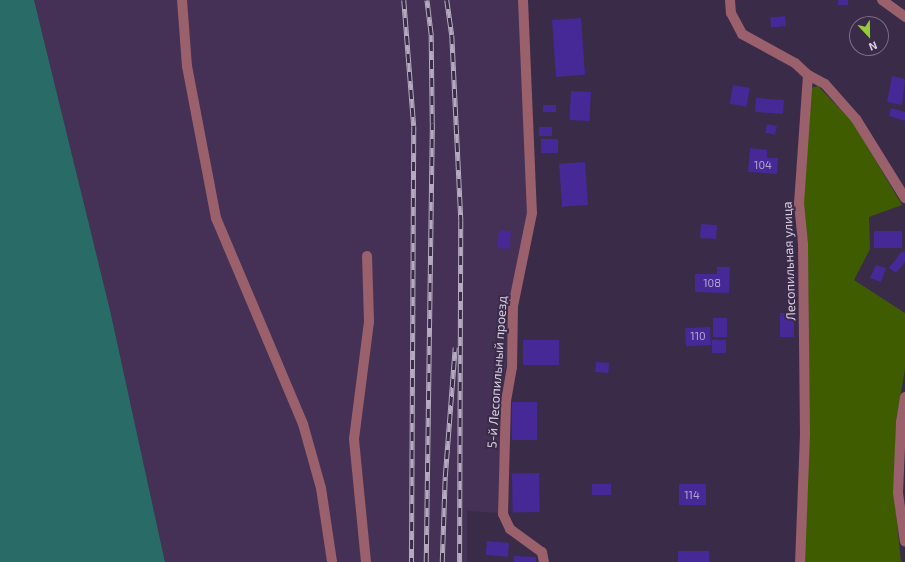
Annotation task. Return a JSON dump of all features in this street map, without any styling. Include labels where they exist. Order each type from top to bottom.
[{"type":"street","points":[[182,0],[187,66],[216,218],[303,424],[321,488],[332,562]]},
{"type":"street","name":"5-й Лесопильный проезд","points":[[523,0],[532,213],[513,306],[512,368],[506,400],[503,514],[510,529],[542,552],[544,562]]},
{"type":"street","points":[[730,0],[731,13],[742,34],[795,62],[808,75],[825,84],[856,119],[905,198]]},
{"type":"street","points":[[882,0],[905,17]]},
{"type":"street","name":"Лесопильная улица","points":[[800,562],[805,426],[803,244],[799,203],[808,75]]},
{"type":"street","points":[[366,562],[354,439],[369,322],[367,256]]},
{"type":"street","points":[[905,397],[901,422],[898,493],[905,542]]},
{"type":"shaded area","points":[[0,0],[34,0],[110,310],[165,562],[0,562]]},
{"type":"shaded area","points":[[34,0],[519,0],[528,213],[501,400],[498,513],[467,511],[467,562],[165,562],[110,310]]},
{"type":"green space","points":[[818,86],[852,121],[902,205],[869,217],[870,249],[854,280],[905,313],[905,369],[896,422],[894,493],[901,562],[804,562],[809,435],[808,244],[803,202],[811,88]]},
{"type":"building","points":[[838,0],[848,0],[848,5],[838,5]]},
{"type":"building","points":[[785,16],[786,26],[771,28],[770,18]]},
{"type":"building","points":[[581,18],[585,75],[556,77],[552,20]]},
{"type":"building","points":[[892,76],[905,79],[902,105],[887,102]]},
{"type":"building","points":[[733,85],[750,88],[746,107],[730,104]]},
{"type":"building","points":[[571,91],[591,92],[589,121],[569,120]]},
{"type":"building","points":[[756,98],[784,100],[783,114],[755,112]]},
{"type":"building","points":[[543,105],[556,105],[556,112],[543,112]]},
{"type":"building","points":[[891,108],[905,112],[905,121],[889,116]]},
{"type":"building","points":[[767,124],[777,126],[775,135],[765,133]]},
{"type":"building","points":[[539,127],[552,127],[552,136],[539,136]]},
{"type":"building","points":[[541,139],[558,139],[558,153],[541,153]]},
{"type":"building","points":[[750,148],[767,150],[767,158],[778,158],[777,174],[748,172]]},
{"type":"building","points":[[585,162],[588,205],[562,207],[559,164]]},
{"type":"building","points":[[701,224],[717,225],[716,239],[700,238]]},
{"type":"building","points":[[499,230],[511,231],[509,249],[497,248]]},
{"type":"building","points":[[874,231],[902,231],[902,248],[874,248]]},
{"type":"building","points":[[902,251],[905,253],[905,262],[896,273],[889,268]]},
{"type":"building","points":[[876,265],[886,268],[881,282],[870,278]]},
{"type":"building","points":[[717,267],[730,267],[729,293],[695,292],[695,274],[717,274]]},
{"type":"building","points":[[780,313],[794,313],[794,337],[780,337]]},
{"type":"building","points":[[713,318],[727,318],[727,337],[713,337]]},
{"type":"building","points":[[710,327],[711,345],[686,346],[685,328]]},
{"type":"building","points":[[523,340],[559,340],[559,365],[523,365]]},
{"type":"building","points":[[712,340],[726,340],[726,353],[712,353]]},
{"type":"building","points":[[596,362],[609,363],[608,373],[595,372]]},
{"type":"building","points":[[512,402],[537,402],[537,440],[512,440]]},
{"type":"building","points":[[512,473],[539,473],[540,512],[513,512]]},
{"type":"building","points":[[592,484],[611,484],[611,495],[592,495]]},
{"type":"building","points":[[679,484],[706,484],[706,505],[679,505]]},
{"type":"building","points":[[487,541],[509,543],[508,557],[486,555]]},
{"type":"building","points":[[678,551],[709,551],[709,562],[678,562]]},
{"type":"building","points":[[514,556],[536,557],[536,562],[514,562]]},
{"type":"railway","points":[[404,0],[414,126],[412,562]]},
{"type":"railway","points":[[426,562],[432,123],[431,35],[427,0]]},
{"type":"railway","points":[[447,0],[452,35],[461,220],[460,562]]},
{"type":"railway","points":[[442,562],[445,477],[455,347]]}]
